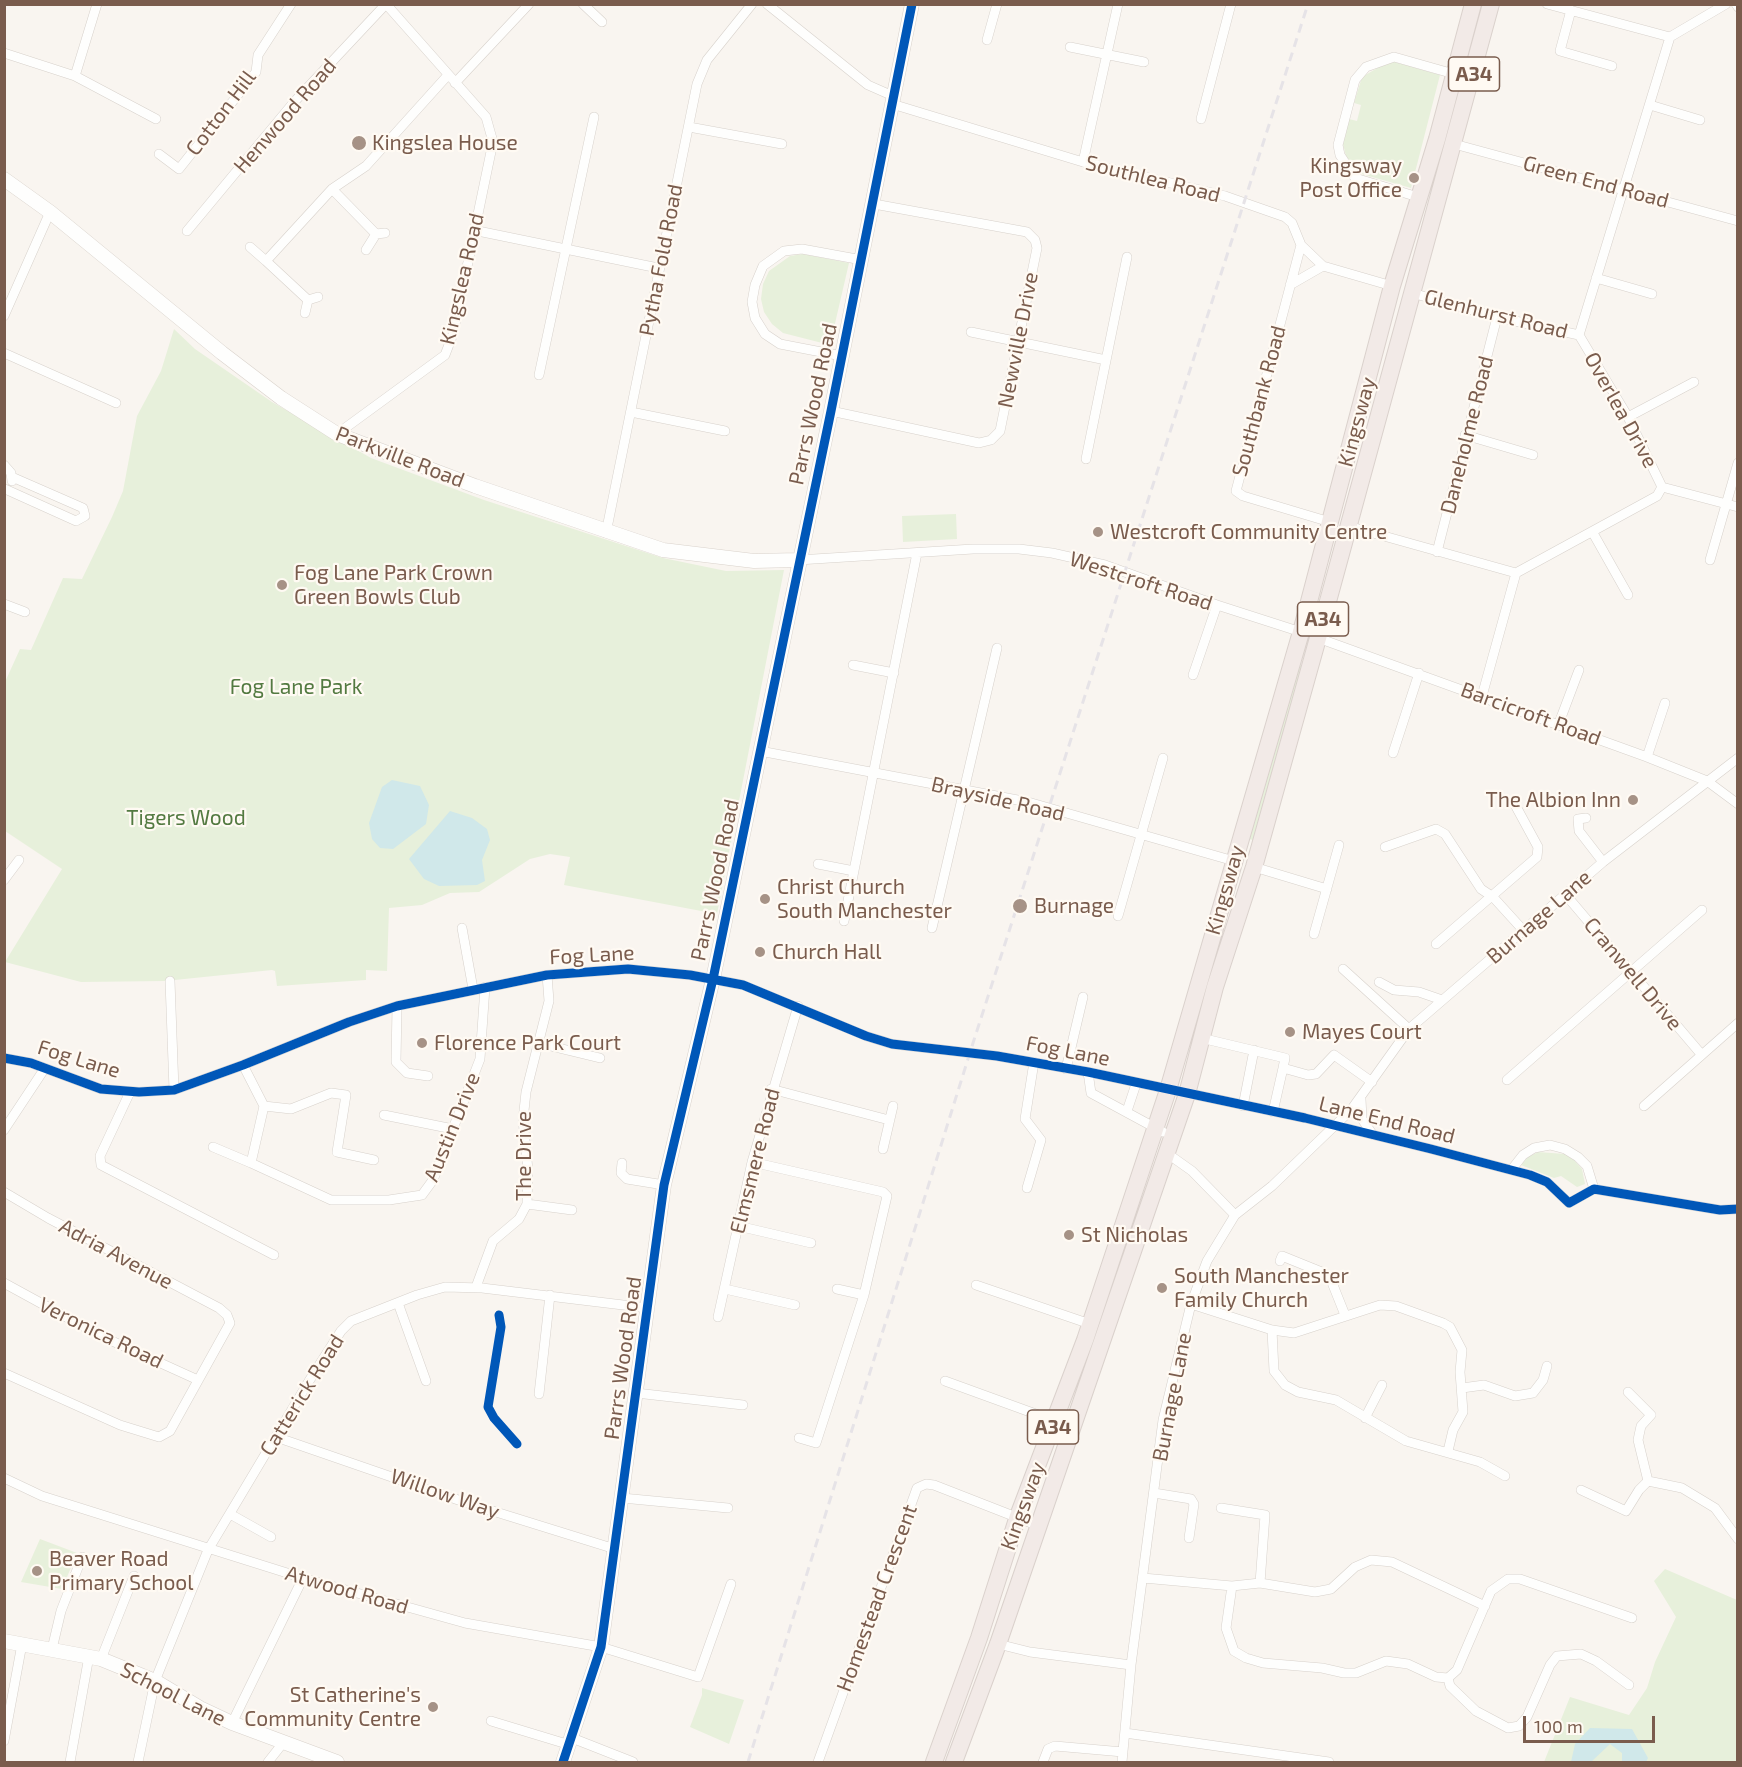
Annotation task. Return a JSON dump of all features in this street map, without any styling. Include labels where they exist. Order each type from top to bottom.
[{"type":"highway","name":"Kingsway","points":[[934,1762],[979,1638],[1018,1516],[1055,1421],[1159,1131],[1168,1090],[1301,632],[1392,286],[1437,139],[1473,4]]},
{"type":"highway","name":"Kingsway","points":[[954,1762],[999,1644],[1146,1198],[1168,1154],[1188,1094],[1215,987],[1254,867],[1318,638],[1491,4]]},
{"type":"highway","points":[[1437,139],[1454,144]]},
{"type":"highway","points":[[1168,1090],[1177,1087],[1181,1080],[1202,1010],[1215,987]]},
{"type":"highway","points":[[1122,1231],[1146,1198],[1159,1131],[1176,1099],[1188,1094]]},
{"type":"street","points":[[75,76],[97,4]]},
{"type":"street","name":"Cotton Hill","points":[[159,154],[179,169],[256,72],[258,55],[291,4]]},
{"type":"street","name":"Kingslea Road","points":[[337,434],[445,355],[453,333],[493,142],[486,117],[386,4]]},
{"type":"street","name":"Henwood Road","points":[[187,231],[295,101],[386,4]]},
{"type":"street","points":[[455,83],[530,4]]},
{"type":"street","points":[[583,4],[602,22]]},
{"type":"street","name":"Pytha Fold Road","points":[[606,533],[658,268],[701,70],[752,4]]},
{"type":"street","name":"Southlea Road","points":[[766,4],[868,85],[892,100],[1083,162],[1225,196],[1285,217],[1292,223],[1301,245],[1323,266],[1392,286]]},
{"type":"street","name":"Parrs Wood Road","points":[[563,1762],[601,1647],[664,1185],[713,979],[798,560],[874,204],[912,4]]},
{"type":"street","points":[[987,40],[997,4]]},
{"type":"street","points":[[1083,162],[1118,4]]},
{"type":"street","points":[[1200,119],[1231,4]]},
{"type":"street","points":[[1547,4],[1670,37],[1726,4]]},
{"type":"street","points":[[1571,10],[1560,51],[1612,66]]},
{"type":"street","name":"Overlea Drive","points":[[1670,37],[1622,189],[1580,335],[1628,417],[1662,488],[1737,507]]},
{"type":"street","points":[[1071,47],[1144,62]]},
{"type":"street","points":[[4,53],[75,76],[156,119]]},
{"type":"street","points":[[1418,197],[1356,178],[1340,155],[1338,145],[1355,80],[1366,67],[1394,57],[1454,74]]},
{"type":"street","points":[[266,261],[332,189],[366,166],[448,75]]},
{"type":"street","points":[[1650,105],[1700,120]]},
{"type":"street","points":[[539,375],[594,117]]},
{"type":"street","points":[[689,127],[782,144]]},
{"type":"street","name":"Green End Road","points":[[1454,144],[1737,221]]},
{"type":"street","name":"Parkville Road","points":[[4,178],[50,212],[222,353],[281,398],[337,434],[606,533],[663,550],[721,559],[798,560]]},
{"type":"street","points":[[332,189],[381,233],[366,250]]},
{"type":"street","name":"Newville Drive","points":[[831,411],[979,443],[991,440],[1000,431],[1037,248],[1035,240],[1027,232],[874,204]]},
{"type":"street","points":[[4,316],[50,212]]},
{"type":"street","points":[[473,230],[658,268]]},
{"type":"street","name":"Southbank Road","points":[[1301,245],[1236,491],[1243,496],[1330,522]]},
{"type":"street","points":[[250,247],[308,300]]},
{"type":"street","points":[[842,357],[780,344],[765,334],[755,318],[752,302],[754,285],[763,266],[784,251],[802,249],[862,260]]},
{"type":"street","points":[[1086,459],[1127,257]]},
{"type":"street","points":[[1290,285],[1323,266]]},
{"type":"street","points":[[1596,278],[1652,294]]},
{"type":"street","name":"Glenhurst Road","points":[[1412,293],[1497,318],[1580,335]]},
{"type":"street","points":[[308,300],[318,297]]},
{"type":"street","points":[[305,313],[308,300]]},
{"type":"street","name":"Daneholme Road","points":[[1437,552],[1465,435],[1497,318]]},
{"type":"street","points":[[971,332],[1106,360]]},
{"type":"street","points":[[4,353],[116,404]]},
{"type":"street","points":[[1628,417],[1694,382]]},
{"type":"street","points":[[631,411],[725,431]]},
{"type":"street","points":[[1465,435],[1533,455]]},
{"type":"street","points":[[1710,560],[1737,463]]},
{"type":"street","points":[[4,465],[12,477],[83,508],[85,516],[76,521],[5,489],[12,477]]},
{"type":"street","points":[[1348,526],[1516,573],[1657,496],[1662,488]]},
{"type":"street","points":[[1593,533],[1628,596]]},
{"type":"street","name":"Westcroft Road","points":[[798,560],[1008,549],[1052,553],[1105,565],[1301,632]]},
{"type":"street","points":[[844,921],[917,553]]},
{"type":"street","points":[[1482,696],[1516,573]]},
{"type":"street","points":[[4,604],[25,612]]},
{"type":"street","points":[[1193,675],[1217,605]]},
{"type":"street","name":"Barcicroft Road","points":[[1318,638],[1559,723],[1647,757],[1707,781],[1737,804]]},
{"type":"street","points":[[932,928],[997,648]]},
{"type":"street","points":[[853,665],[894,673]]},
{"type":"street","points":[[1559,723],[1580,670]]},
{"type":"street","points":[[1393,753],[1419,673]]},
{"type":"street","points":[[1647,757],[1665,703]]},
{"type":"street","name":"Brayside Road","points":[[760,751],[1028,802],[1140,836],[1234,861]]},
{"type":"street","points":[[1118,916],[1163,758]]},
{"type":"street","name":"Burnage Lane","points":[[1122,1762],[1131,1665],[1163,1420],[1191,1304],[1207,1261],[1235,1215],[1272,1186],[1336,1126],[1362,1097],[1409,1029],[1564,894],[1737,758]]},
{"type":"street","points":[[1436,944],[1538,857],[1538,847],[1513,801]]},
{"type":"street","points":[[1586,818],[1578,819],[1579,831],[1603,862]]},
{"type":"street","points":[[1384,847],[1436,829],[1445,834],[1481,889],[1493,897],[1523,930]]},
{"type":"street","points":[[1314,934],[1339,845]]},
{"type":"street","points":[[4,880],[19,860]]},
{"type":"street","points":[[818,864],[854,871]]},
{"type":"street","points":[[1254,867],[1327,889]]},
{"type":"street","name":"Cranwell Drive","points":[[1564,894],[1701,1054]]},
{"type":"street","points":[[1507,1080],[1702,910]]},
{"type":"street","points":[[462,927],[473,989]]},
{"type":"street","name":"Fog Lane","points":[[4,1058],[45,1068],[101,1089],[130,1092],[174,1090],[349,1022],[397,1006],[547,975],[628,969],[713,979],[742,985],[798,1006],[866,1036],[892,1044],[1034,1062],[1188,1094]]},
{"type":"street","points":[[1343,969],[1409,1029]]},
{"type":"street","name":"The Drive","points":[[476,1287],[493,1241],[519,1219],[527,1204],[528,1170],[523,1120],[526,1092],[549,1001],[547,975]]},
{"type":"street","points":[[170,981],[174,1090]]},
{"type":"street","points":[[1380,982],[1394,990],[1419,992],[1442,1000]]},
{"type":"street","name":"Austin Drive","points":[[213,1147],[331,1200],[407,1199],[422,1195],[434,1180],[480,1059],[485,987]]},
{"type":"street","points":[[1066,1068],[1083,997]]},
{"type":"street","points":[[397,1006],[396,1062],[407,1073],[428,1076]]},
{"type":"street","name":"Elmsmere Road","points":[[718,1317],[752,1162],[771,1089],[798,1006]]},
{"type":"street","points":[[1644,1106],[1737,1023]]},
{"type":"street","points":[[1202,1038],[1286,1058],[1272,1112]]},
{"type":"street","points":[[538,1043],[600,1058]]},
{"type":"street","points":[[1243,1106],[1254,1050]]},
{"type":"street","points":[[1283,1068],[1308,1076],[1316,1074],[1335,1055],[1372,1082]]},
{"type":"street","name":"Fog Lane","points":[[1027,1188],[1041,1143],[1038,1133],[1028,1126],[1025,1119],[1034,1062]]},
{"type":"street","points":[[243,1065],[264,1106],[251,1163]]},
{"type":"street","points":[[4,1130],[45,1068]]},
{"type":"street","name":"Fog Lane","points":[[1089,1072],[1090,1093],[1127,1111],[1159,1131]]},
{"type":"street","points":[[1127,1111],[1136,1084]]},
{"type":"street","points":[[771,1089],[889,1120]]},
{"type":"street","points":[[130,1092],[100,1156],[100,1165],[274,1255]]},
{"type":"street","points":[[264,1106],[291,1109],[331,1093],[346,1095],[337,1152],[374,1160]]},
{"type":"street","name":"Lane End Road","points":[[1188,1094],[1336,1126],[1512,1169],[1547,1182],[1569,1203],[1594,1189]]},
{"type":"street","points":[[1362,1097],[1362,1119],[1375,1136]]},
{"type":"street","points":[[882,1149],[893,1106]]},
{"type":"street","points":[[384,1115],[453,1129]]},
{"type":"street","points":[[1512,1169],[1523,1155],[1534,1148],[1550,1145],[1578,1157],[1587,1166],[1594,1189],[1720,1210],[1737,1209]]},
{"type":"street","points":[[1168,1154],[1192,1171],[1235,1215]]},
{"type":"street","points":[[752,1162],[883,1192],[887,1196],[864,1295],[816,1443],[799,1438]]},
{"type":"street","points":[[622,1163],[621,1173],[627,1179],[664,1185]]},
{"type":"street","name":"Adria Avenue","points":[[4,1192],[224,1310],[230,1323],[228,1329],[198,1380]]},
{"type":"street","points":[[527,1204],[572,1210]]},
{"type":"street","points":[[738,1226],[810,1243]]},
{"type":"street","points":[[1280,1261],[1282,1256],[1324,1273],[1331,1280],[1345,1315]]},
{"type":"street","name":"Veronica Road","points":[[4,1283],[101,1336],[198,1380]]},
{"type":"street","points":[[976,1285],[1090,1324]]},
{"type":"street","name":"Catterick Road","points":[[138,1762],[155,1681],[208,1550],[345,1327],[363,1316],[437,1288],[476,1287],[648,1308]]},
{"type":"street","points":[[724,1289],[795,1305]]},
{"type":"street","points":[[837,1289],[864,1295]]},
{"type":"street","points":[[539,1394],[550,1295]]},
{"type":"street","points":[[398,1302],[426,1381]]},
{"type":"street","points":[[1191,1304],[1272,1330],[1293,1333],[1380,1305],[1396,1306],[1450,1327],[1462,1350],[1460,1372],[1463,1412],[1453,1430],[1448,1451]]},
{"type":"street","points":[[1272,1330],[1274,1371],[1285,1385],[1298,1392],[1336,1400],[1407,1441],[1480,1462],[1505,1476]]},
{"type":"street","points":[[1462,1388],[1484,1385],[1515,1396],[1533,1394],[1543,1380],[1548,1366]]},
{"type":"street","points":[[4,1373],[42,1392],[153,1437],[165,1435],[198,1380]]},
{"type":"street","points":[[945,1381],[1055,1421]]},
{"type":"street","points":[[1365,1418],[1383,1385]]},
{"type":"street","points":[[1628,1392],[1651,1415],[1641,1426],[1638,1440],[1648,1482]]},
{"type":"street","points":[[636,1393],[743,1405]]},
{"type":"street","name":"Willow Way","points":[[276,1437],[467,1503],[615,1550]]},
{"type":"street","name":"Atwood Road","points":[[4,1478],[42,1496],[303,1578],[465,1623],[601,1647],[698,1677],[731,1584]]},
{"type":"street","points":[[1581,1490],[1626,1511],[1639,1490],[1648,1482]]},
{"type":"street","points":[[1648,1482],[1682,1488],[1704,1499],[1715,1508],[1737,1539]]},
{"type":"street","name":"Homestead Crescent","points":[[818,1762],[917,1488],[923,1485],[934,1485],[1039,1526]]},
{"type":"street","points":[[1154,1493],[1191,1499],[1194,1504],[1189,1538]]},
{"type":"street","points":[[622,1498],[728,1508]]},
{"type":"street","points":[[1221,1508],[1265,1515],[1260,1583]]},
{"type":"street","points":[[230,1514],[271,1537]]},
{"type":"street","points":[[52,1649],[61,1611],[82,1557]]},
{"type":"street","points":[[1143,1578],[1232,1586],[1260,1583],[1314,1592],[1331,1589],[1354,1567],[1371,1560],[1392,1562],[1485,1606]]},
{"type":"street","points":[[70,1762],[95,1658],[134,1576]]},
{"type":"street","points":[[232,1723],[303,1578]]},
{"type":"street","points":[[1232,1586],[1226,1628],[1234,1651],[1246,1658],[1263,1663],[1322,1668],[1344,1673],[1356,1673],[1386,1661],[1396,1661],[1436,1677],[1448,1678],[1457,1670],[1491,1591],[1508,1579],[1520,1579],[1632,1618]]},
{"type":"street","name":"School Lane","points":[[4,1641],[95,1658],[155,1681],[200,1708],[232,1723],[337,1762]]},
{"type":"street","points":[[4,1741],[22,1644]]},
{"type":"street","points":[[999,1644],[1030,1652],[1131,1665]]},
{"type":"street","points":[[1448,1678],[1450,1686],[1476,1711],[1508,1728],[1520,1726],[1527,1717],[1550,1665],[1557,1656],[1581,1654],[1596,1661],[1629,1685]]},
{"type":"street","points":[[491,1721],[571,1742],[633,1762]]},
{"type":"street","points":[[1125,1733],[1329,1762]]},
{"type":"street","points":[[268,1762],[283,1743]]},
{"type":"street","points":[[1042,1762],[1048,1749],[1055,1746],[1123,1752]]},
{"type":"green space","points":[[1395,62],[1440,75],[1411,188],[1358,173],[1346,156],[1343,144],[1349,119],[1357,121],[1361,105],[1354,103],[1362,77],[1386,63]]},
{"type":"green space","points":[[803,254],[849,263],[830,345],[783,333],[772,324],[764,312],[761,299],[763,284],[769,271],[790,256]]},
{"type":"green space","name":"Fog Lane Park","points":[[174,329],[195,349],[272,402],[371,458],[484,500],[663,558],[726,571],[784,570],[717,914],[564,885],[570,857],[550,854],[530,859],[479,892],[450,893],[422,905],[389,908],[387,971],[366,970],[366,980],[277,986],[275,971],[272,970],[165,981],[81,982],[5,962],[62,869],[5,831],[5,682],[20,649],[31,650],[63,578],[82,579],[112,517],[123,491],[137,416],[161,371]]},
{"type":"green space","points":[[956,514],[957,539],[903,542],[902,516]]},
{"type":"green space","points":[[1295,664],[1302,666],[1253,840],[1246,838]]},
{"type":"green space","points":[[1538,1152],[1565,1154],[1574,1160],[1582,1169],[1585,1184],[1577,1187],[1561,1176],[1554,1178],[1521,1165],[1528,1157]]},
{"type":"green space","points":[[40,1539],[77,1553],[62,1589],[21,1582]]},
{"type":"green space","points":[[1665,1569],[1737,1600],[1737,1762],[1544,1762],[1570,1697],[1629,1715],[1647,1688],[1655,1662],[1676,1617],[1654,1581]]},
{"type":"green space","points":[[702,1688],[744,1700],[729,1744],[690,1727],[702,1695]]},
{"type":"water","points":[[392,780],[420,786],[429,805],[426,824],[393,849],[380,848],[372,839],[369,823],[382,787]]},
{"type":"water","points":[[450,811],[472,818],[487,829],[490,840],[482,860],[485,881],[477,885],[439,886],[424,879],[409,859]]},
{"type":"water","points":[[1590,1728],[1632,1729],[1648,1758],[1646,1762],[1622,1762],[1622,1753],[1610,1744],[1591,1762],[1571,1762],[1575,1744]]},
{"type":"railway","points":[[748,1762],[973,1043],[1308,4]]},
{"type":"cycle path","points":[[563,1762],[601,1647],[664,1185],[713,979],[831,411],[912,4]]},
{"type":"cycle path","points":[[4,1058],[31,1063],[101,1089],[139,1092],[174,1090],[349,1022],[397,1006],[547,975],[628,969],[690,975],[743,985],[866,1036],[892,1044],[997,1056],[1088,1072],[1305,1118],[1431,1149],[1530,1175],[1547,1182],[1569,1203],[1594,1189],[1720,1210],[1738,1209]]},
{"type":"cycle path","points":[[499,1315],[501,1327],[488,1407],[494,1418],[517,1444]]},
{"type":"place","name":"Kingslea House","points":[[359,143]]},
{"type":"place","name":"Kingsway Post Office","points":[[1414,178]]},
{"type":"place","name":"Westcroft Community Centre","points":[[1098,532]]},
{"type":"place","name":"Fog Lane Park Crown Green Bowls Club","points":[[282,585]]},
{"type":"place","name":"The Albion Inn","points":[[1633,800]]},
{"type":"place","name":"Christ Church South Manchester","points":[[765,899]]},
{"type":"place","name":"Burnage","points":[[1020,906]]},
{"type":"place","name":"Church Hall","points":[[760,952]]},
{"type":"place","name":"Mayes Court","points":[[1290,1032]]},
{"type":"place","name":"Florence Park Court","points":[[422,1043]]},
{"type":"place","name":"St Nicholas","points":[[1069,1235]]},
{"type":"place","name":"South Manchester Family Church","points":[[1162,1288]]},
{"type":"place","name":"Beaver Road Primary School","points":[[37,1571]]},
{"type":"place","name":"St Catherine's Community Centre","points":[[433,1707]]},
{"type":"park label","name":"Tigers Wood","points":[[186,818]]}]
